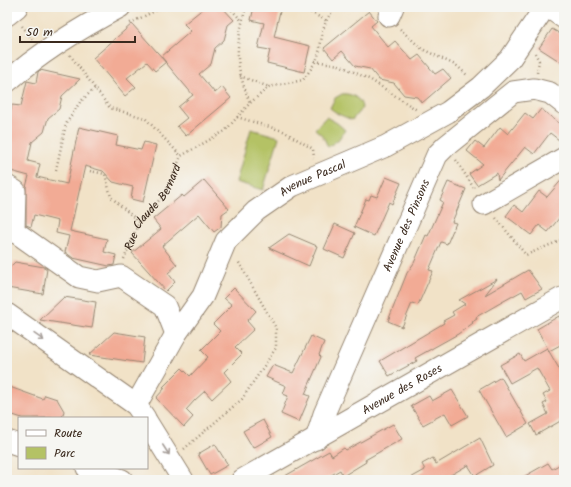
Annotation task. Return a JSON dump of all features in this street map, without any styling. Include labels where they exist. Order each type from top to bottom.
[{"type":"street","points":[[7,82],[21,70],[87,24],[120,7]]},
{"type":"street","points":[[546,7],[564,18]]},
{"type":"street","name":"Avenue Pascal","points":[[143,415],[176,334],[204,296],[226,241],[256,211],[292,186],[386,146],[448,112],[481,87],[510,59],[546,7]]},
{"type":"street","name":"Avenue des Pinsons","points":[[316,439],[324,414],[437,155],[513,92],[534,89],[550,93],[564,104]]},
{"type":"street","points":[[484,204],[564,158]]},
{"type":"street","points":[[7,186],[15,192],[14,231],[79,277],[98,281],[121,276],[165,306],[176,334]]},
{"type":"street","name":"Avenue des Roses","points":[[242,480],[562,298]]},
{"type":"street","points":[[7,314],[143,415]]},
{"type":"street","points":[[148,423],[183,480]]},
{"type":"street","points":[[7,441],[18,445]]},
{"type":"street","points":[[90,469],[122,480]]},
{"type":"path","points":[[229,7],[242,21]]},
{"type":"path","points":[[246,7],[236,51],[240,76],[250,103]]},
{"type":"path","points":[[305,7],[308,11],[327,21]]},
{"type":"path","name":"Rue Claude Bernard","points":[[121,276],[125,254],[139,222],[165,194],[181,156],[225,131],[250,103],[269,87],[303,80],[318,57],[323,29],[327,21],[333,10],[340,7]]},
{"type":"path","points":[[391,12],[422,49],[457,66],[481,87]]},
{"type":"path","points":[[15,16],[37,46]]},
{"type":"path","points":[[527,35],[539,61],[534,89]]},
{"type":"path","points":[[60,42],[110,108],[145,118],[181,156]]},
{"type":"path","points":[[315,61],[339,65],[371,80],[433,120]]},
{"type":"path","points":[[240,76],[269,87]]},
{"type":"path","points":[[56,170],[66,124],[80,102],[95,88]]},
{"type":"path","points":[[237,117],[283,131],[312,149],[316,175]]},
{"type":"path","points":[[90,170],[105,174],[111,197],[139,222]]},
{"type":"path","points":[[172,460],[242,400],[276,348],[276,328],[226,241]]},
{"type":"green space","points":[[342,94],[349,94],[360,101],[362,108],[352,120],[338,114],[330,108],[335,98]]},
{"type":"green space","points":[[326,117],[337,123],[345,130],[338,140],[328,147],[323,136],[315,129]]},
{"type":"green space","points":[[251,129],[279,137],[263,190],[236,182]]},
{"type":"building","points":[[205,7],[222,7],[234,20],[228,25],[224,40],[215,48],[211,64],[199,74],[215,93],[222,87],[231,98],[186,136],[177,126],[187,118],[178,107],[193,95],[161,57],[191,31],[184,24]]},
{"type":"building","points":[[254,7],[281,7],[274,37],[310,46],[304,72],[267,63],[270,50],[258,48],[264,23],[251,20]]},
{"type":"building","points":[[369,11],[377,21],[371,26],[388,47],[395,41],[412,60],[419,55],[435,74],[443,69],[451,78],[422,103],[417,97],[404,95],[394,83],[379,80],[370,69],[355,66],[342,51],[333,59],[324,48]]},
{"type":"building","points":[[132,24],[166,62],[155,71],[147,62],[127,78],[136,87],[125,96],[93,58]]},
{"type":"building","points":[[552,29],[564,36],[564,64],[539,48]]},
{"type":"building","points":[[40,70],[80,79],[62,96],[59,109],[48,118],[44,132],[32,142],[28,161],[40,164],[37,177],[67,184],[79,127],[118,136],[116,145],[141,150],[144,142],[156,145],[143,202],[131,199],[133,187],[113,182],[103,171],[85,166],[70,231],[107,239],[104,252],[116,255],[114,265],[109,266],[73,258],[65,252],[69,236],[56,233],[58,221],[34,215],[31,227],[26,225],[26,187],[29,176],[7,170],[7,126],[12,105],[21,106],[27,81],[36,83],[38,72]]},
{"type":"building","points":[[541,109],[564,127],[564,133],[559,140],[550,133],[534,154],[525,147],[498,180],[497,173],[477,185],[469,174],[483,164],[467,151],[475,141],[484,148],[500,127],[508,134],[525,113],[533,119]]},
{"type":"building","points":[[386,177],[401,183],[392,204],[389,202],[374,236],[354,227],[366,199],[369,200],[371,195],[377,197]]},
{"type":"building","points":[[564,177],[564,212],[548,232],[539,225],[531,235],[506,216],[514,205],[523,212],[539,191],[547,197]]},
{"type":"building","points":[[204,180],[229,209],[222,214],[221,227],[214,232],[199,214],[162,246],[177,265],[168,273],[175,282],[166,291],[132,253],[161,229],[153,219],[182,195],[184,197]]},
{"type":"building","points":[[448,182],[466,189],[452,222],[456,223],[447,244],[441,242],[429,270],[433,271],[418,305],[412,303],[402,327],[388,321],[407,273],[414,263],[426,235],[428,236],[443,202],[440,200]]},
{"type":"building","points":[[335,224],[355,233],[344,258],[324,249]]},
{"type":"building","points":[[289,234],[317,246],[309,266],[269,248]]},
{"type":"building","points":[[15,262],[44,267],[47,269],[43,294],[7,288],[7,270]]},
{"type":"building","points":[[528,270],[542,289],[526,298],[522,291],[502,302],[476,317],[477,319],[472,322],[473,323],[458,334],[415,358],[417,361],[389,376],[380,361],[444,323],[443,321],[454,315],[452,312],[465,304],[459,300],[497,279],[485,295]]},
{"type":"building","points":[[234,288],[256,311],[247,321],[254,329],[235,347],[242,354],[224,372],[231,381],[212,399],[205,391],[195,400],[186,410],[193,417],[184,427],[156,398],[165,388],[163,387],[182,368],[190,376],[208,357],[201,350],[220,331],[213,324],[232,305],[224,298]]},
{"type":"building","points":[[64,297],[96,302],[92,328],[40,320]]},
{"type":"building","points":[[559,316],[564,325],[564,343],[549,351],[537,329]]},
{"type":"building","points":[[114,332],[145,337],[142,363],[89,355]]},
{"type":"building","points":[[311,336],[324,342],[319,355],[321,357],[305,394],[310,396],[299,422],[281,414],[288,396],[283,394],[286,386],[266,377],[273,365],[293,373]]},
{"type":"building","points":[[547,348],[564,377],[564,419],[536,435],[530,424],[548,414],[543,404],[547,402],[543,395],[550,391],[537,368],[510,383],[500,365],[520,354],[524,361]]},
{"type":"building","points":[[501,377],[528,424],[506,437],[479,390]]},
{"type":"building","points":[[7,386],[43,399],[45,395],[57,399],[64,411],[62,417],[19,417],[7,413]]},
{"type":"building","points":[[452,390],[468,416],[452,425],[445,413],[423,425],[411,406],[429,396],[432,401]]},
{"type":"building","points":[[263,420],[272,437],[253,448],[243,431]]},
{"type":"building","points":[[393,424],[402,439],[365,460],[366,462],[343,476],[340,470],[323,480],[278,480],[329,451],[332,456],[344,448],[346,450]]},
{"type":"building","points":[[480,438],[493,465],[475,476],[468,465],[442,480],[407,480],[425,470],[422,464],[433,458],[436,464]]},
{"type":"building","points":[[215,444],[228,465],[210,475],[198,454]]},
{"type":"building","points":[[564,462],[564,480],[518,480],[548,463],[552,469]]}]
